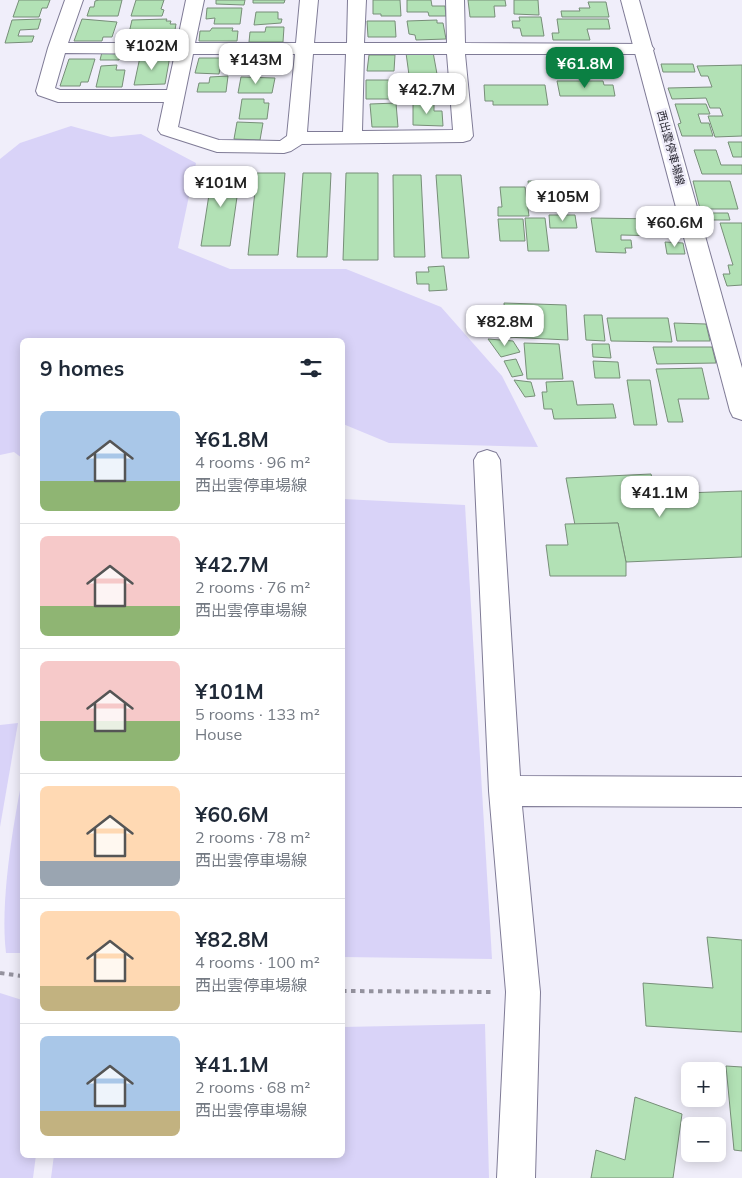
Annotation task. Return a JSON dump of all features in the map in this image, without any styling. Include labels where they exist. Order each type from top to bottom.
[{"type":"street","points":[[74,0],[57,48],[45,91],[58,96],[175,96]]},
{"type":"street","points":[[194,0],[168,130],[217,146],[284,147],[297,138],[463,136],[456,49],[455,0]]},
{"type":"street","points":[[297,138],[308,0]]},
{"type":"street","points":[[352,138],[357,0]]},
{"type":"street","name":"西出雲停車場線","points":[[630,0],[645,49],[742,411]]},
{"type":"street","points":[[57,48],[645,49]]},
{"type":"street","points":[[487,460],[505,792],[523,992],[516,1178]]},
{"type":"street","points":[[505,792],[742,792]]},
{"type":"path","points":[[0,974],[20,976]]},
{"type":"path","points":[[345,991],[523,992]]},
{"type":"shaded area","points":[[71,126],[111,137],[141,134],[196,163],[178,248],[230,269],[346,269],[441,307],[502,376],[538,447],[389,443],[345,425],[345,338],[20,338],[20,456],[14,452],[0,455],[0,159],[20,143]]},
{"type":"shaded area","points":[[345,499],[465,505],[492,959],[345,957]]},
{"type":"shaded area","points":[[18,723],[0,827],[0,725]]},
{"type":"shaded area","points":[[20,790],[20,953],[6,953],[6,890],[14,821]]},
{"type":"shaded area","points":[[0,993],[20,999],[20,1158],[36,1158],[33,1178],[0,1178]]},
{"type":"shaded area","points":[[485,1024],[489,1178],[51,1178],[54,1158],[345,1158],[345,1027]]},
{"type":"building","points":[[19,0],[50,0],[47,8],[42,8],[39,17],[13,17]]},
{"type":"building","points":[[122,0],[118,16],[87,16],[90,7],[94,7],[95,1]]},
{"type":"building","points":[[136,0],[164,0],[161,9],[164,10],[162,16],[131,16]]},
{"type":"building","points":[[216,0],[245,0],[244,5],[216,4]]},
{"type":"building","points":[[253,0],[285,0],[284,3],[253,3]]},
{"type":"building","points":[[373,0],[400,0],[401,16],[373,14]]},
{"type":"building","points":[[407,0],[431,0],[432,6],[445,6],[446,16],[429,16],[428,12],[407,12]]},
{"type":"building","points":[[468,0],[505,0],[506,6],[494,6],[495,17],[470,17]]},
{"type":"building","points":[[514,0],[538,0],[539,15],[514,14]]},
{"type":"building","points":[[588,2],[606,2],[609,17],[562,17],[561,11],[580,11],[579,8],[590,8]]},
{"type":"building","points":[[207,8],[242,8],[240,24],[214,24],[215,18],[206,19]]},
{"type":"building","points":[[256,12],[278,12],[278,19],[282,19],[281,23],[254,25]]},
{"type":"building","points":[[519,17],[541,17],[544,36],[522,36],[520,28],[513,28],[512,21],[520,21]]},
{"type":"building","points":[[41,19],[38,29],[20,30],[18,36],[34,36],[32,42],[5,43],[12,20]]},
{"type":"building","points":[[82,19],[117,22],[112,37],[103,37],[102,41],[74,41]]},
{"type":"building","points":[[167,19],[166,21],[171,21],[170,24],[176,24],[173,42],[150,42],[151,36],[143,36],[144,33],[129,33],[132,20]]},
{"type":"building","points":[[557,19],[608,19],[610,29],[587,29],[590,40],[553,40],[552,33],[559,33]]},
{"type":"building","points":[[437,20],[437,23],[443,23],[446,39],[416,40],[415,35],[409,34],[407,21]]},
{"type":"building","points":[[367,21],[395,21],[396,37],[368,37]]},
{"type":"building","points":[[266,27],[284,27],[283,42],[249,42],[250,32],[265,32]]},
{"type":"building","points":[[212,28],[233,28],[232,31],[238,31],[237,41],[199,41],[200,31],[210,31]]},
{"type":"building","points":[[102,52],[121,52],[119,60],[100,60]]},
{"type":"building","points":[[433,52],[437,74],[409,75],[406,53]]},
{"type":"building","points":[[266,53],[287,54],[286,62],[267,62],[265,71],[241,71],[244,55],[265,56]]},
{"type":"building","points":[[369,55],[395,55],[394,71],[367,71]]},
{"type":"building","points":[[170,56],[165,84],[134,85],[140,57]]},
{"type":"building","points":[[199,58],[222,58],[219,74],[195,73]]},
{"type":"building","points":[[69,59],[95,59],[88,82],[81,82],[80,86],[60,86]]},
{"type":"building","points":[[661,64],[693,64],[695,72],[663,72]]},
{"type":"building","points":[[117,65],[116,70],[125,70],[122,87],[96,87],[101,66]]},
{"type":"building","points":[[742,65],[742,136],[715,137],[708,116],[723,116],[720,108],[710,108],[706,98],[672,99],[668,88],[712,87],[708,76],[701,76],[697,66]]},
{"type":"building","points":[[228,76],[226,92],[197,92],[199,83],[209,83],[210,77]]},
{"type":"building","points":[[241,77],[275,78],[272,93],[238,93]]},
{"type":"building","points":[[366,80],[393,80],[394,99],[366,99]]},
{"type":"building","points":[[410,80],[433,80],[434,86],[441,85],[442,98],[411,99]]},
{"type":"building","points":[[557,81],[603,81],[604,85],[613,85],[615,96],[560,96]]},
{"type":"building","points":[[484,85],[545,85],[548,105],[493,105],[493,101],[485,101]]},
{"type":"building","points":[[242,99],[264,99],[264,103],[269,103],[267,119],[239,119]]},
{"type":"building","points":[[396,103],[398,127],[372,127],[370,104]]},
{"type":"building","points":[[413,103],[434,103],[434,111],[442,111],[443,126],[413,125]]},
{"type":"building","points":[[675,104],[706,104],[710,114],[698,114],[701,123],[709,123],[713,136],[682,136],[678,124],[681,123]]},
{"type":"building","points":[[237,122],[263,123],[260,140],[234,139]]},
{"type":"building","points":[[728,142],[742,142],[742,157],[733,157]]},
{"type":"building","points":[[694,150],[716,150],[721,165],[742,165],[742,174],[702,174]]},
{"type":"building","points":[[213,169],[241,169],[230,246],[201,246]]},
{"type":"building","points":[[257,173],[285,173],[278,255],[248,255]]},
{"type":"building","points":[[303,173],[331,173],[327,257],[297,257]]},
{"type":"building","points":[[346,173],[378,173],[378,260],[343,260]]},
{"type":"building","points":[[393,175],[421,175],[425,257],[394,257]]},
{"type":"building","points":[[436,175],[461,175],[469,258],[442,258]]},
{"type":"building","points":[[528,181],[541,181],[544,208],[531,208]]},
{"type":"building","points":[[693,181],[730,181],[738,209],[700,209]]},
{"type":"building","points":[[500,187],[525,187],[529,216],[498,216],[498,207],[502,207]]},
{"type":"building","points":[[702,213],[728,213],[730,220],[704,220]]},
{"type":"building","points":[[549,215],[575,215],[577,228],[550,228]]},
{"type":"building","points":[[525,218],[545,218],[549,251],[528,251]]},
{"type":"building","points":[[591,218],[661,219],[664,236],[621,235],[621,240],[631,240],[632,248],[625,248],[626,253],[596,252]]},
{"type":"building","points":[[498,219],[523,219],[525,241],[500,241]]},
{"type":"building","points":[[720,223],[742,223],[742,285],[727,286],[723,274],[730,274],[728,265],[733,265]]},
{"type":"building","points":[[665,242],[683,243],[685,254],[667,254]]},
{"type":"building","points":[[444,266],[447,290],[429,291],[429,284],[417,284],[416,272],[429,272],[428,267]]},
{"type":"building","points":[[504,303],[566,305],[568,340],[506,337]]},
{"type":"building","points":[[584,315],[602,315],[605,341],[586,340]]},
{"type":"building","points":[[607,318],[668,318],[672,342],[611,341]]},
{"type":"building","points":[[674,323],[706,324],[710,341],[677,341]]},
{"type":"building","points":[[488,339],[513,341],[520,352],[501,357]]},
{"type":"building","points":[[524,343],[559,344],[563,379],[527,379]]},
{"type":"building","points":[[592,344],[609,344],[611,358],[593,357]]},
{"type":"building","points":[[653,347],[712,347],[716,363],[657,364]]},
{"type":"building","points":[[516,359],[523,375],[512,377],[504,361]]},
{"type":"building","points":[[593,361],[618,362],[620,378],[595,378]]},
{"type":"building","points":[[702,368],[709,399],[678,399],[683,422],[668,422],[656,369]]},
{"type":"building","points":[[514,380],[531,382],[535,396],[525,397]]},
{"type":"building","points":[[627,380],[650,380],[657,425],[634,425]]},
{"type":"building","points":[[573,381],[577,405],[613,404],[616,418],[554,419],[552,409],[544,409],[542,392],[547,392],[546,382]]},
{"type":"building","points":[[651,474],[656,494],[742,491],[742,557],[626,562],[618,523],[575,525],[566,478]]},
{"type":"building","points":[[618,523],[626,562],[626,576],[550,576],[546,545],[568,545],[565,524]]},
{"type":"building","points":[[707,937],[742,940],[742,1032],[646,1026],[643,983],[713,988]]},
{"type":"building","points":[[726,1066],[742,1067],[742,1151],[734,1150]]},
{"type":"building","points":[[635,1097],[682,1114],[673,1178],[591,1178],[596,1150],[625,1160]]}]
